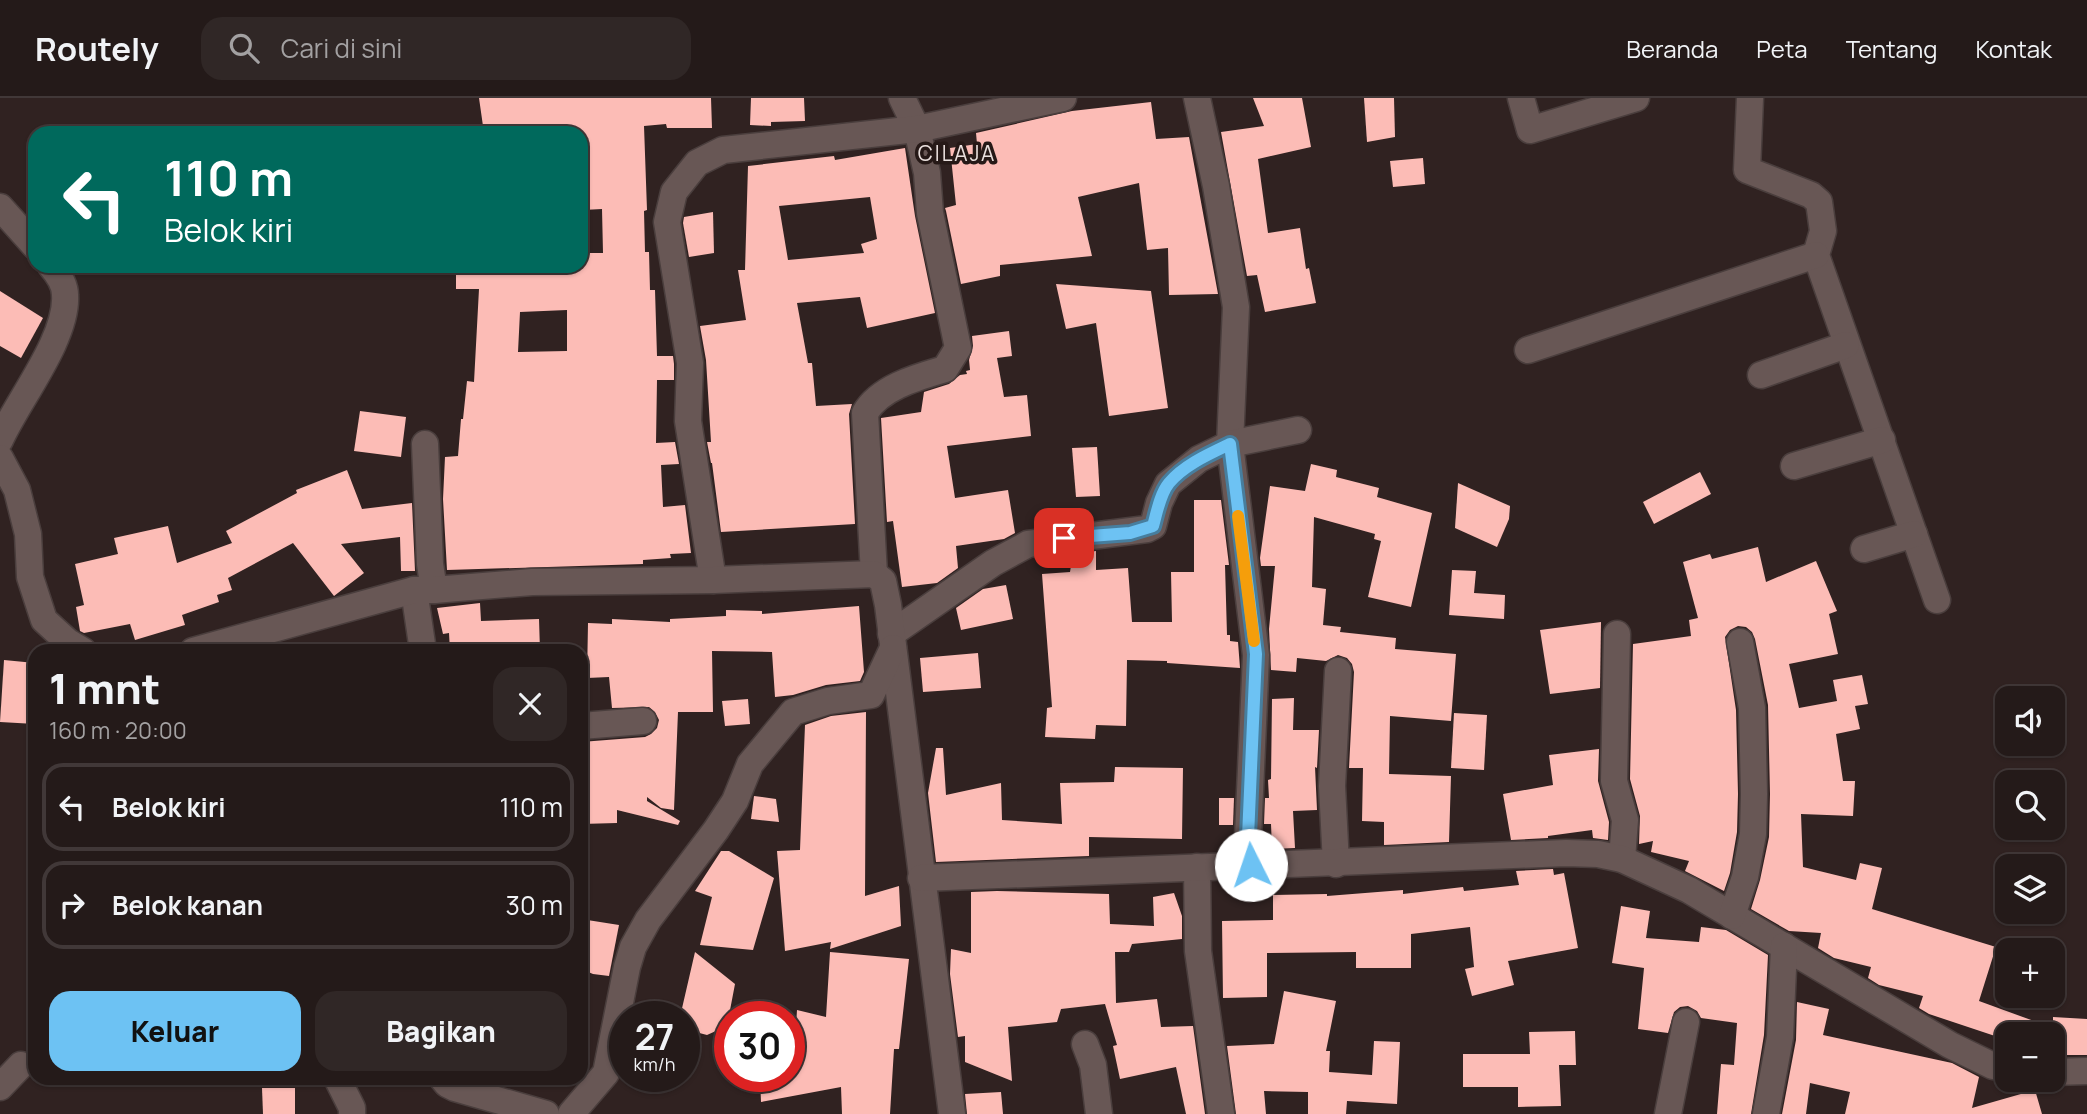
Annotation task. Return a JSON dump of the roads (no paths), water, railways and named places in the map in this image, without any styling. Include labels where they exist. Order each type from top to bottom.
[{"type":"street","points":[[874,574],[865,413],[883,394],[916,377],[945,369],[958,348],[930,213],[927,173],[917,129],[902,98]]},
{"type":"street","points":[[713,580],[688,421],[690,363],[667,222],[674,192],[697,163],[723,150],[917,129],[1063,98]]},
{"type":"street","points":[[1197,98],[1216,186],[1236,307],[1230,444],[1256,654],[1248,837],[1251,865]]},
{"type":"street","points":[[1521,98],[1530,130],[1636,98]]},
{"type":"street","points":[[1749,98],[1747,170],[1811,195],[1819,202],[1823,231],[1816,255],[1937,600]]},
{"type":"street","points":[[0,207],[28,238]]},
{"type":"street","points":[[1528,349],[1816,255]]},
{"type":"street","points":[[0,440],[55,340],[65,295],[57,273]]},
{"type":"street","points":[[1761,375],[1846,345]]},
{"type":"street","points":[[571,1114],[606,1073],[633,947],[648,920],[735,801],[750,764],[793,712],[828,701],[871,695],[892,641],[993,563],[1028,544],[1064,538],[1130,533],[1153,526],[1168,484],[1199,459],[1230,444],[1298,430]]},
{"type":"street","points":[[1794,466],[1882,440]]},
{"type":"street","points":[[423,644],[424,590],[430,564],[425,444]]},
{"type":"street","points":[[0,458],[17,490],[27,534],[30,577],[44,620],[71,644]]},
{"type":"street","points":[[1864,549],[1914,534]]},
{"type":"street","points":[[220,644],[424,590],[532,582],[713,580],[874,574],[883,581],[892,641],[952,1114]]},
{"type":"street","points":[[1617,634],[1614,781],[1625,820],[1622,859]]},
{"type":"street","points":[[1732,916],[1745,877],[1753,834],[1752,708],[1740,642]]},
{"type":"street","points":[[1336,864],[1332,786],[1338,671]]},
{"type":"street","points":[[588,725],[643,721]]},
{"type":"street","points":[[921,878],[1197,866],[1336,864],[1566,853],[1598,854],[1622,859],[1689,890],[1950,1045],[1995,1066]]},
{"type":"street","points":[[1197,866],[1198,951],[1221,1114]]},
{"type":"street","points":[[1766,1114],[1780,1037],[1784,946]]},
{"type":"street","points":[[1668,1114],[1686,1022]]},
{"type":"street","points":[[1085,1044],[1093,1065],[1099,1114]]},
{"type":"street","points":[[0,1087],[21,1065]]},
{"type":"street","points":[[2065,1072],[2087,1071]]},
{"type":"street","points":[[340,1085],[352,1108],[352,1114]]},
{"type":"street","points":[[449,1085],[546,1114]]},
{"type":"district","name":"CILAJA","points":[[957,153]]}]
